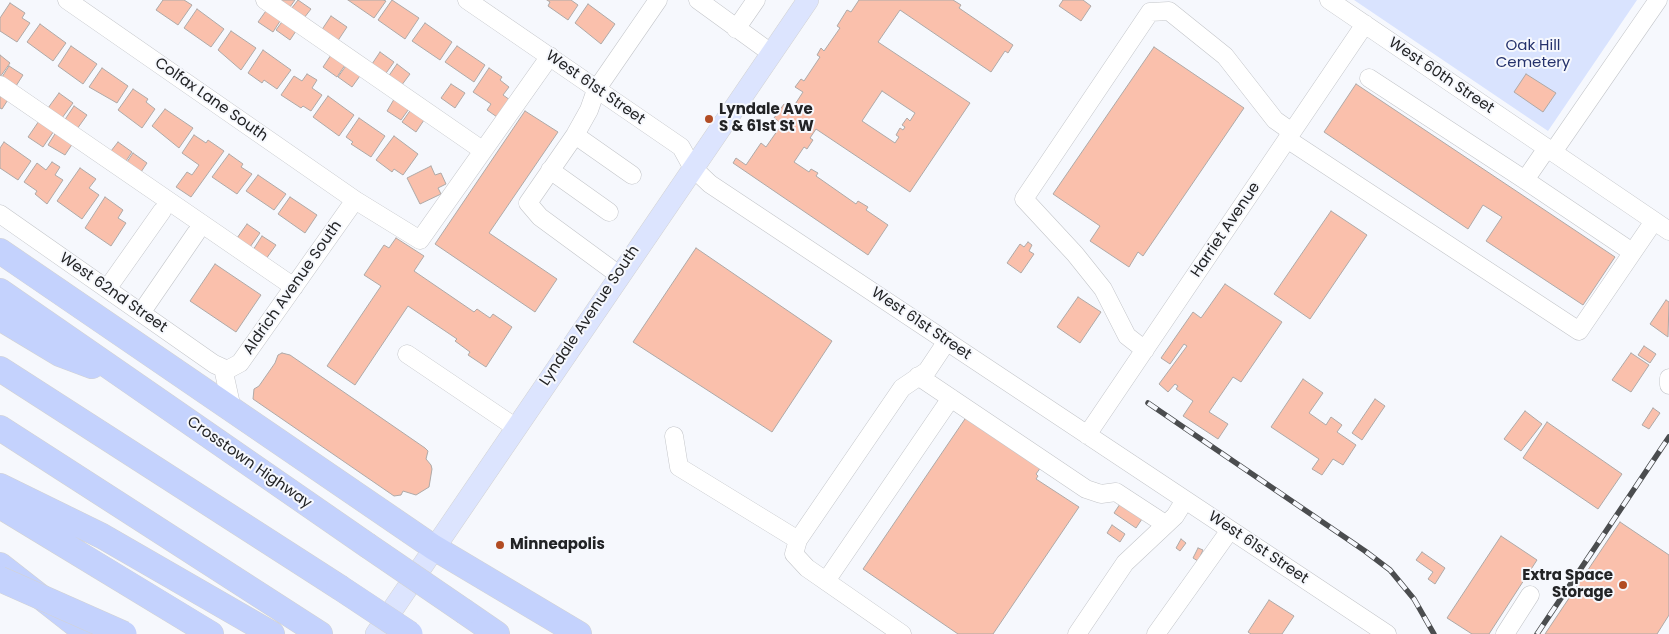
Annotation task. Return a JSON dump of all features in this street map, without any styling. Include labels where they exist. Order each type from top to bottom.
[{"type":"highway","points":[[0,251],[433,547],[579,634]]},
{"type":"highway","name":"Crosstown Highway","points":[[0,291],[497,634]]},
{"type":"highway","points":[[0,318],[60,354],[125,378]]},
{"type":"highway","points":[[0,369],[410,634]]},
{"type":"highway","points":[[0,428],[316,631]]},
{"type":"highway","points":[[0,486],[102,536],[272,634]]},
{"type":"highway","points":[[0,506],[211,634]]},
{"type":"highway","points":[[0,565],[88,634]]},
{"type":"highway","points":[[0,579],[124,634]]},
{"type":"main road","name":"Lyndale Avenue South","points":[[376,634],[433,547],[808,0]]},
{"type":"street","name":"Colfax Lane South","points":[[67,0],[355,200],[420,240],[482,150]]},
{"type":"street","points":[[264,0],[482,150],[550,56]]},
{"type":"street","name":"West 61st Street","points":[[467,0],[681,147],[692,167],[710,184],[1387,634]]},
{"type":"street","points":[[619,275],[540,217],[528,203],[575,135],[589,110],[596,90],[658,0]]},
{"type":"street","points":[[698,0],[736,30],[771,53]]},
{"type":"street","points":[[736,30],[756,0]]},
{"type":"street","name":"West 60th Street","points":[[1329,0],[1669,231]]},
{"type":"street","points":[[1525,180],[1550,150],[1658,0]]},
{"type":"street","points":[[1145,350],[1126,336],[1103,289],[1075,254],[1024,199],[1150,12],[1169,11],[1225,56],[1275,120],[1290,136],[1579,331],[1654,221]]},
{"type":"street","name":"Harriet Avenue","points":[[1087,435],[1365,24]]},
{"type":"street","points":[[1369,78],[1632,252]]},
{"type":"street","points":[[0,85],[294,287]]},
{"type":"street","points":[[575,135],[632,175]]},
{"type":"street","points":[[550,170],[609,212]]},
{"type":"street","name":"Aldrich Avenue South","points":[[225,369],[240,363],[355,200]]},
{"type":"street","points":[[107,289],[162,210]]},
{"type":"street","name":"West 62nd Street","points":[[0,214],[141,313],[225,369]]},
{"type":"street","points":[[141,313],[196,233]]},
{"type":"street","points":[[902,634],[807,568],[794,554],[798,540],[902,388],[926,371],[947,342]]},
{"type":"street","points":[[407,354],[515,428]]},
{"type":"street","points":[[225,369],[232,409]]},
{"type":"street","points":[[918,376],[1086,490],[1101,494],[1116,492],[1165,524]]},
{"type":"street","points":[[826,581],[951,398]]},
{"type":"street","points":[[674,436],[679,467],[798,540]]},
{"type":"street","points":[[1077,634],[1125,563],[1175,516],[1185,500]]},
{"type":"street","points":[[1156,634],[1230,530]]},
{"type":"street","points":[[1505,634],[1530,595]]},
{"type":"green space","name":"Oak Hill Cemetery","points":[[1354,0],[1637,0],[1548,131]]},
{"type":"building","points":[[163,0],[184,0],[192,5],[178,25],[156,10]]},
{"type":"building","points":[[279,0],[295,0],[290,7]]},
{"type":"building","points":[[298,0],[311,9],[304,18],[291,9]]},
{"type":"building","points":[[348,0],[383,0],[386,1],[374,18]]},
{"type":"building","points":[[392,0],[419,18],[405,39],[378,20]]},
{"type":"building","points":[[547,0],[571,0],[578,5],[568,20],[548,6],[550,2]]},
{"type":"building","points":[[859,0],[953,0],[961,5],[959,8],[1013,45],[1008,53],[1005,51],[991,72],[900,10],[878,42],[970,103],[910,192],[816,129],[810,138],[813,140],[807,149],[804,147],[794,162],[809,172],[811,169],[818,173],[816,176],[856,204],[858,201],[868,207],[866,210],[888,225],[868,255],[733,163],[736,158],[746,165],[761,143],[766,147],[782,124],[774,118],[784,104],[792,109],[803,92],[795,87],[801,79],[804,81],[820,57],[817,55],[821,48],[824,51],[840,28],[837,26],[847,10],[851,12]],"holes":[[[882,91],[915,113],[910,121],[907,118],[902,125],[905,127],[903,130],[900,128],[896,135],[899,137],[895,143],[862,121]]]},
{"type":"building","points":[[1063,0],[1083,0],[1091,6],[1081,21],[1059,6]]},
{"type":"building","points":[[10,3],[25,13],[22,18],[30,23],[17,42],[0,31],[0,18]]},
{"type":"building","points":[[588,4],[615,24],[601,44],[575,23]]},
{"type":"building","points":[[268,8],[282,18],[273,32],[258,22]]},
{"type":"building","points":[[197,9],[224,29],[211,47],[184,28]]},
{"type":"building","points":[[331,16],[347,27],[337,42],[321,31]]},
{"type":"building","points":[[284,19],[298,28],[290,40],[276,30]]},
{"type":"building","points":[[425,23],[452,42],[440,60],[412,41]]},
{"type":"building","points":[[40,24],[66,43],[53,61],[27,42]]},
{"type":"building","points":[[231,31],[256,48],[241,70],[218,50]]},
{"type":"building","points":[[71,46],[97,64],[83,84],[58,66]]},
{"type":"building","points":[[457,46],[485,65],[474,82],[445,62]]},
{"type":"building","points":[[1154,47],[1244,108],[1143,256],[1138,252],[1129,267],[1090,241],[1100,226],[1053,194]]},
{"type":"building","points":[[263,50],[291,70],[277,89],[264,80],[262,83],[248,73]]},
{"type":"building","points":[[333,52],[347,62],[337,77],[323,67]]},
{"type":"building","points":[[380,52],[394,62],[384,76],[370,67]]},
{"type":"building","points":[[0,55],[10,63],[0,77]]},
{"type":"building","points":[[348,63],[362,73],[352,87],[338,77]]},
{"type":"building","points":[[397,64],[410,74],[401,86],[388,77]]},
{"type":"building","points":[[9,66],[23,75],[16,86],[2,77]]},
{"type":"building","points":[[102,68],[128,86],[117,103],[89,87]]},
{"type":"building","points":[[489,68],[502,77],[500,80],[509,87],[503,95],[510,100],[497,117],[487,110],[491,104],[473,92]]},
{"type":"building","points":[[307,74],[317,80],[312,88],[322,95],[311,111],[303,106],[301,108],[281,95],[294,76],[302,81]]},
{"type":"building","points":[[1526,74],[1556,93],[1543,112],[1514,92]]},
{"type":"building","points":[[451,84],[465,93],[455,108],[441,98]]},
{"type":"building","points":[[1356,84],[1615,257],[1583,305],[1486,241],[1502,217],[1483,205],[1468,229],[1324,132]]},
{"type":"building","points":[[0,88],[11,95],[2,109],[0,108]]},
{"type":"building","points":[[133,89],[148,99],[146,102],[155,109],[142,128],[118,110]]},
{"type":"building","points":[[59,93],[73,103],[62,118],[48,108]]},
{"type":"building","points":[[328,96],[354,115],[339,136],[313,117]]},
{"type":"building","points":[[396,96],[411,106],[401,120],[387,111]]},
{"type":"building","points":[[74,106],[87,115],[77,129],[64,121]]},
{"type":"building","points":[[412,108],[426,117],[416,132],[402,122]]},
{"type":"building","points":[[165,109],[193,128],[179,148],[152,126]]},
{"type":"building","points":[[525,111],[558,132],[489,233],[557,279],[535,312],[435,244]]},
{"type":"building","points":[[41,118],[56,128],[43,147],[28,137]]},
{"type":"building","points":[[359,118],[385,136],[371,157],[351,144],[353,142],[346,137]]},
{"type":"building","points":[[58,129],[75,140],[65,155],[48,145]]},
{"type":"building","points":[[194,135],[206,143],[208,140],[224,151],[191,197],[176,187],[187,172],[192,175],[199,165],[182,153]]},
{"type":"building","points":[[394,136],[418,154],[403,175],[394,169],[392,172],[376,160]]},
{"type":"building","points":[[4,142],[31,161],[18,180],[0,168],[0,148]]},
{"type":"building","points":[[118,142],[132,152],[126,161],[111,151]]},
{"type":"building","points":[[133,153],[147,163],[141,172],[127,162]]},
{"type":"building","points":[[229,154],[243,164],[241,167],[252,174],[237,194],[212,177]]},
{"type":"building","points":[[52,162],[60,167],[55,175],[63,180],[47,204],[35,194],[37,191],[24,182],[37,163],[46,170]]},
{"type":"building","points":[[431,166],[435,175],[441,173],[446,184],[438,188],[441,194],[420,204],[407,178]]},
{"type":"building","points":[[80,168],[96,179],[89,188],[99,195],[82,219],[57,201]]},
{"type":"building","points":[[258,175],[286,194],[274,210],[246,191]]},
{"type":"building","points":[[105,197],[123,210],[118,218],[126,223],[111,246],[85,228]]},
{"type":"building","points":[[290,197],[317,215],[305,233],[278,214]]},
{"type":"building","points":[[1331,211],[1367,235],[1310,319],[1274,294]]},
{"type":"building","points":[[247,224],[260,233],[250,247],[237,238]]},
{"type":"building","points":[[262,236],[276,245],[266,259],[253,250]]},
{"type":"building","points":[[396,238],[424,256],[414,271],[474,312],[477,309],[490,318],[493,314],[512,327],[486,367],[468,355],[470,352],[455,341],[457,339],[408,306],[355,385],[327,366],[381,286],[364,275],[384,245],[389,248]]},
{"type":"building","points":[[1028,242],[1032,245],[1029,251],[1034,254],[1021,273],[1007,263],[1020,244],[1024,247]]},
{"type":"building","points":[[696,248],[832,341],[772,432],[633,342]]},
{"type":"building","points":[[215,264],[261,295],[236,332],[190,301]]},
{"type":"building","points":[[1225,284],[1282,322],[1241,382],[1233,377],[1209,412],[1228,424],[1218,439],[1183,416],[1193,401],[1176,389],[1178,386],[1175,384],[1168,392],[1159,384],[1187,346],[1184,344],[1170,364],[1161,358],[1193,312],[1201,318]]},
{"type":"building","points":[[1078,297],[1101,312],[1080,343],[1057,327]]},
{"type":"building","points":[[1666,300],[1669,302],[1668,337],[1650,324]]},
{"type":"building","points":[[1644,346],[1656,354],[1650,363],[1638,355]]},
{"type":"building","points":[[282,353],[290,355],[425,448],[428,451],[426,459],[432,469],[429,487],[416,495],[403,491],[401,495],[394,496],[253,399],[254,389],[259,386],[275,363],[278,355]]},
{"type":"building","points":[[1631,353],[1649,365],[1631,392],[1612,380]]},
{"type":"building","points":[[1303,379],[1323,393],[1309,413],[1326,425],[1331,417],[1342,425],[1337,432],[1356,445],[1343,465],[1333,459],[1322,475],[1312,469],[1319,459],[1271,427]]},
{"type":"building","points":[[1375,399],[1385,406],[1362,440],[1352,433]]},
{"type":"building","points":[[1653,408],[1660,413],[1649,429],[1642,425]]},
{"type":"building","points":[[1525,411],[1542,424],[1521,451],[1504,439]]},
{"type":"building","points":[[967,416],[1041,467],[1036,474],[1038,476],[1036,479],[1079,507],[993,634],[958,634],[863,569]]},
{"type":"building","points":[[1547,422],[1622,474],[1598,509],[1523,458]]},
{"type":"building","points":[[1124,498],[1146,513],[1136,528],[1114,513]]},
{"type":"building","name":"Extra Space Storage","points":[[1620,522],[1669,555],[1669,615],[1657,634],[1545,634]]},
{"type":"building","points":[[1112,525],[1125,534],[1120,542],[1107,533]]},
{"type":"building","points":[[1501,536],[1537,560],[1489,634],[1472,634],[1447,618]]},
{"type":"building","points":[[1181,539],[1186,543],[1180,551],[1176,548]]},
{"type":"building","points":[[1198,548],[1203,550],[1198,561],[1193,558]]},
{"type":"building","points":[[1422,552],[1445,568],[1435,584],[1428,579],[1433,572],[1416,560]]},
{"type":"building","points":[[1269,600],[1294,616],[1282,634],[1251,634],[1248,632]]},
{"type":"railway","points":[[1148,403],[1390,570],[1414,599],[1434,634]]},
{"type":"railway","points":[[1537,634],[1669,437]]},
{"type":"place","name":"Lyndale Ave S & 61st St W","points":[[709,119]]},
{"type":"place","name":"Minneapolis","points":[[500,545]]},
{"type":"place","name":"Extra Space Storage","points":[[1623,585]]}]
